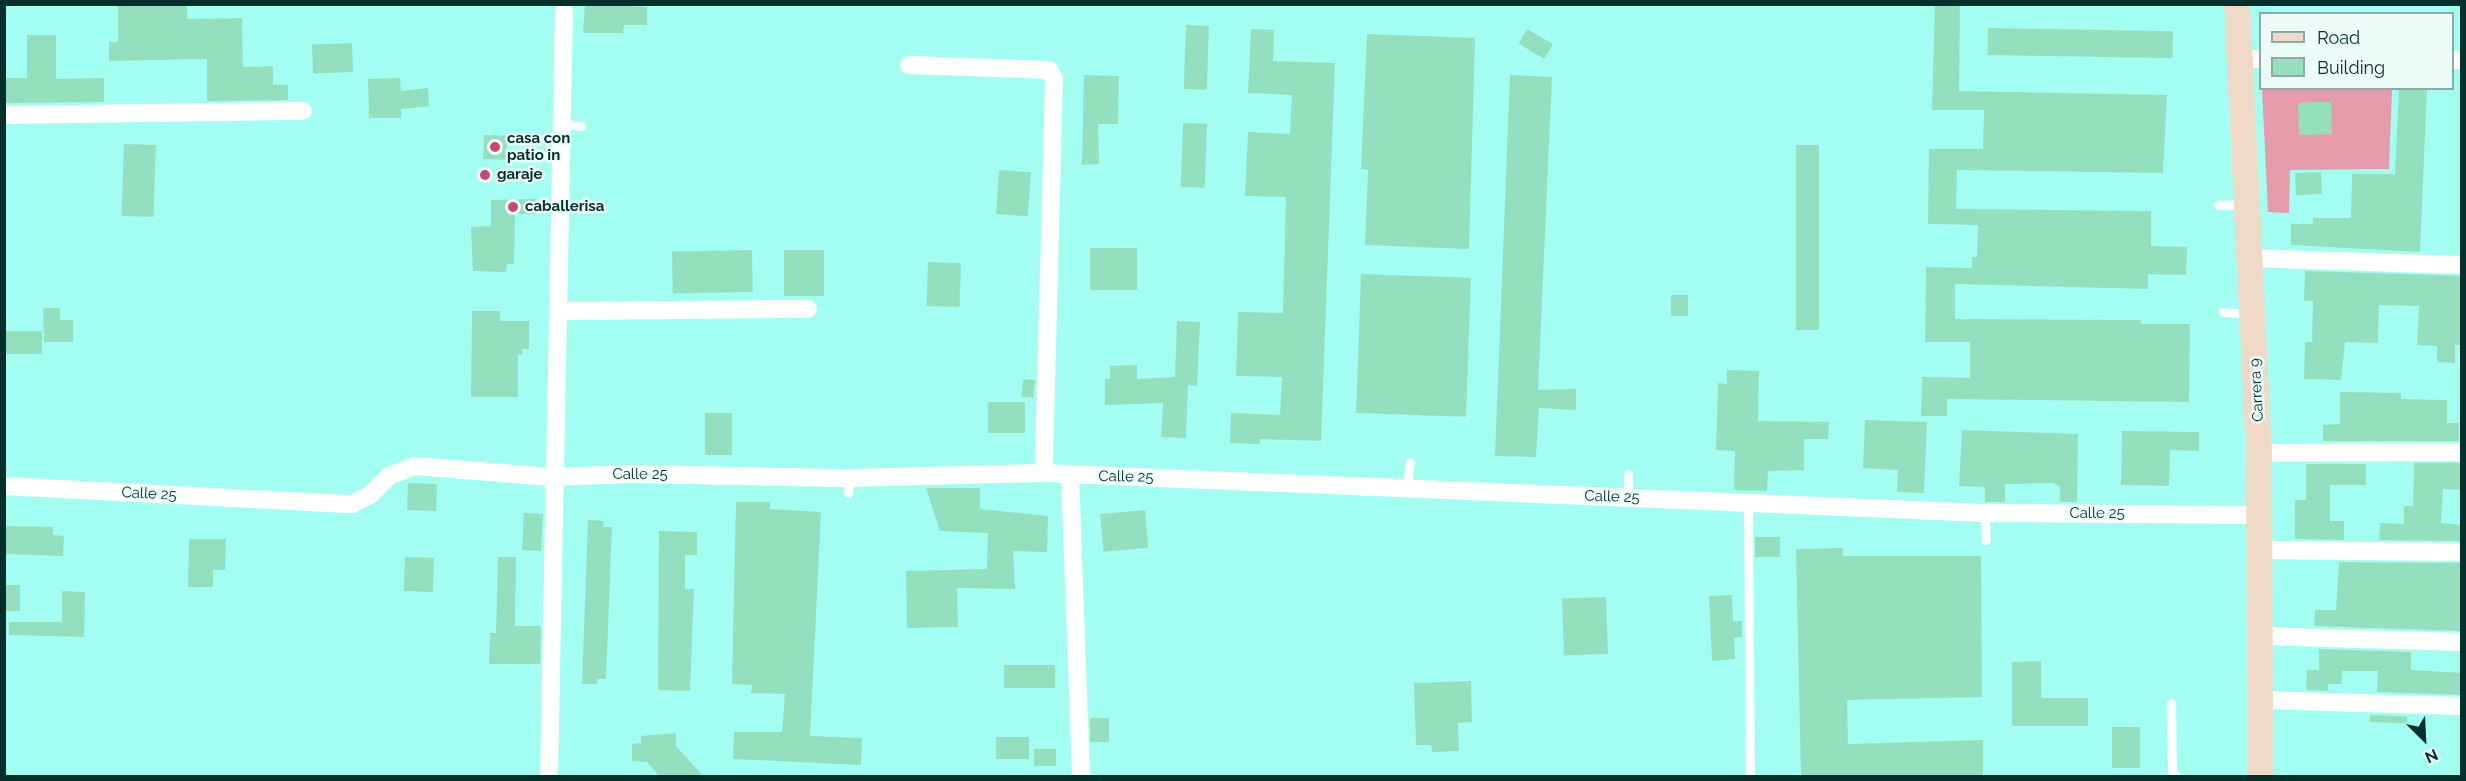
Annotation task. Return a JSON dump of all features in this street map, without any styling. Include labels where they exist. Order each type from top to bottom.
[{"type":"main road","name":"Carrera 9","points":[[2237,4],[2250,59],[2246,204],[2251,258],[2259,453],[2262,636],[2260,777]]},
{"type":"street","points":[[549,777],[553,477],[559,311],[571,125],[564,11]]},
{"type":"street","points":[[909,65],[1049,70],[1054,79],[1044,473]]},
{"type":"street","points":[[4,115],[303,111]]},
{"type":"street","points":[[2251,258],[2462,265]]},
{"type":"street","points":[[559,311],[808,309]]},
{"type":"street","points":[[2259,453],[2462,452]]},
{"type":"street","name":"Calle 25","points":[[4,486],[352,504],[370,495],[389,476],[415,466],[553,477],[849,486],[1044,473],[1070,476],[1216,479],[1406,490],[1985,513],[2260,515]]},
{"type":"street","points":[[1070,476],[1081,777]]},
{"type":"street","points":[[2261,550],[2462,552]]},
{"type":"street","points":[[2262,636],[2462,642]]},
{"type":"street","points":[[2260,700],[2462,706]]},
{"type":"lane","points":[[2218,205],[2246,204]]},
{"type":"lane","points":[[2223,312],[2253,314]]},
{"type":"lane","points":[[1406,490],[1410,462]]},
{"type":"lane","points":[[1628,474],[1628,498]]},
{"type":"lane","points":[[1748,503],[1750,777]]},
{"type":"lane","points":[[1985,513],[1986,540]]},
{"type":"lane","points":[[2171,702],[2172,774],[2176,777]]},
{"type":"shaded area","points":[[2262,90],[2392,90],[2389,169],[2290,170],[2289,213],[2268,212]]},
{"type":"building","points":[[118,4],[187,4],[187,19],[242,18],[243,67],[273,66],[273,85],[288,85],[288,100],[207,101],[207,59],[109,61],[109,42],[118,42]]},
{"type":"building","points":[[585,4],[647,7],[647,25],[624,25],[623,33],[583,33]]},
{"type":"building","points":[[1935,4],[1960,4],[1959,91],[2167,95],[2163,173],[1957,170],[1956,209],[2151,211],[2151,246],[2187,247],[2186,275],[2148,274],[2148,289],[1955,284],[1955,319],[2141,320],[2141,324],[2190,324],[2189,402],[1947,399],[1947,416],[1921,416],[1922,377],[1970,378],[1970,342],[1925,342],[1926,267],[1972,268],[1972,257],[1977,257],[1978,225],[1928,224],[1929,149],[1983,149],[1984,110],[1932,110]]},
{"type":"building","points":[[1186,25],[1209,26],[1207,90],[1184,89]]},
{"type":"building","points":[[1988,28],[2173,31],[2173,58],[1988,55]]},
{"type":"building","points":[[1251,29],[1274,30],[1273,61],[1335,63],[1321,441],[1260,439],[1260,444],[1230,443],[1231,413],[1280,415],[1282,377],[1236,376],[1238,312],[1283,313],[1286,197],[1245,196],[1248,132],[1290,134],[1292,95],[1248,93]]},
{"type":"building","points":[[1527,29],[1553,44],[1544,59],[1518,44]]},
{"type":"building","points":[[1367,34],[1475,38],[1469,249],[1365,245],[1368,170],[1361,169]]},
{"type":"building","points":[[27,35],[56,35],[56,79],[104,78],[104,102],[4,103],[4,78],[27,78]]},
{"type":"building","points":[[352,43],[353,72],[313,73],[312,44]]},
{"type":"building","points":[[1084,75],[1119,76],[1118,124],[1098,124],[1099,164],[1082,165]]},
{"type":"building","points":[[1510,75],[1552,77],[1538,390],[1576,389],[1576,410],[1539,408],[1536,457],[1495,456]]},
{"type":"building","points":[[400,78],[401,91],[428,88],[429,106],[401,109],[401,118],[369,118],[368,79]]},
{"type":"building","points":[[2399,90],[2427,90],[2420,252],[2291,245],[2291,224],[2313,224],[2313,218],[2351,218],[2352,174],[2395,174]]},
{"type":"building","points":[[2331,102],[2332,134],[2299,135],[2298,103]]},
{"type":"building","points":[[1183,123],[1207,124],[1205,188],[1181,187]]},
{"type":"building","name":"casa con patio in","points":[[484,135],[507,136],[506,160],[483,159]]},
{"type":"building","points":[[124,144],[156,145],[153,217],[121,216]]},
{"type":"building","points":[[1796,145],[1819,145],[1819,330],[1796,330]]},
{"type":"building","points":[[999,170],[1031,172],[1028,216],[996,214]]},
{"type":"building","points":[[2321,172],[2322,194],[2296,195],[2295,173]]},
{"type":"building","points":[[536,199],[536,214],[515,214],[514,264],[507,264],[506,272],[473,271],[471,227],[491,226],[491,200]]},
{"type":"building","points":[[1090,248],[1137,248],[1137,290],[1090,290]]},
{"type":"building","points":[[752,250],[753,292],[673,293],[672,251]]},
{"type":"building","points":[[784,250],[824,250],[824,296],[784,296]]},
{"type":"building","points":[[928,262],[961,263],[959,307],[926,306]]},
{"type":"building","points":[[2305,271],[2462,276],[2462,345],[2455,345],[2455,363],[2437,362],[2437,346],[2417,345],[2419,306],[2379,305],[2378,343],[2345,342],[2341,380],[2304,379],[2305,342],[2312,342],[2313,301],[2304,301]]},
{"type":"building","points":[[1361,274],[1471,278],[1466,417],[1356,413]]},
{"type":"building","points":[[1671,295],[1688,295],[1688,316],[1671,316]]},
{"type":"building","points":[[43,308],[60,308],[60,320],[73,320],[73,342],[44,342]]},
{"type":"building","points":[[472,311],[500,311],[500,321],[529,321],[529,349],[522,349],[522,355],[518,355],[518,397],[471,397]]},
{"type":"building","points":[[1177,321],[1200,322],[1197,386],[1188,385],[1186,438],[1161,437],[1163,403],[1105,405],[1105,379],[1110,379],[1110,366],[1137,365],[1137,379],[1175,377]]},
{"type":"building","points":[[6,331],[42,331],[42,354],[6,354]]},
{"type":"building","points":[[1727,370],[1759,371],[1758,421],[1829,422],[1828,439],[1804,439],[1804,470],[1768,471],[1767,491],[1734,490],[1735,451],[1716,450],[1718,383],[1727,384]]},
{"type":"building","points":[[1023,379],[1035,380],[1033,398],[1021,397]]},
{"type":"building","points":[[2340,392],[2401,393],[2401,399],[2447,400],[2447,423],[2459,423],[2459,441],[2323,441],[2323,425],[2340,424]]},
{"type":"building","points":[[988,402],[1025,402],[1025,433],[988,433]]},
{"type":"building","points":[[705,413],[732,413],[732,455],[705,455]]},
{"type":"building","points":[[1865,420],[1927,422],[1924,493],[1897,492],[1898,470],[1863,468]]},
{"type":"building","points":[[1962,430],[2078,434],[2077,502],[2060,502],[2060,487],[2053,483],[2005,484],[2005,502],[1985,502],[1985,487],[1959,486]]},
{"type":"building","points":[[2122,431],[2199,432],[2199,451],[2170,450],[2169,486],[2121,485]]},
{"type":"building","points":[[2414,463],[2462,463],[2462,490],[2443,489],[2441,523],[2462,525],[2462,541],[2379,540],[2380,523],[2404,524],[2404,506],[2413,506]]},
{"type":"building","points":[[2306,464],[2366,464],[2366,485],[2330,485],[2330,521],[2344,521],[2344,540],[2295,539],[2295,500],[2306,500]]},
{"type":"building","points":[[408,483],[437,484],[436,511],[407,510]]},
{"type":"building","points":[[926,488],[980,488],[980,509],[1048,516],[1047,552],[1013,551],[1015,589],[957,588],[958,627],[907,628],[906,571],[987,569],[988,533],[940,531]]},
{"type":"building","points":[[736,502],[770,502],[770,509],[821,512],[810,736],[862,738],[861,765],[733,759],[734,732],[782,732],[785,694],[751,693],[752,685],[732,684]]},
{"type":"building","points":[[1145,510],[1148,548],[1103,552],[1100,514]]},
{"type":"building","points":[[524,513],[543,514],[541,551],[522,550]]},
{"type":"building","points":[[588,520],[604,521],[603,527],[612,527],[606,679],[597,679],[597,684],[582,684]]},
{"type":"building","points":[[4,526],[53,527],[53,535],[64,536],[63,556],[4,554]]},
{"type":"building","points":[[659,531],[697,532],[697,555],[685,555],[685,589],[694,589],[690,691],[658,690]]},
{"type":"building","points":[[1755,537],[1780,537],[1780,557],[1755,557]]},
{"type":"building","points":[[189,539],[226,539],[225,570],[213,570],[213,587],[188,587]]},
{"type":"building","points":[[1843,548],[1843,556],[1981,556],[1982,697],[1847,700],[1848,744],[1983,740],[1983,777],[1801,777],[1796,549]]},
{"type":"building","points":[[405,557],[434,558],[433,592],[404,591]]},
{"type":"building","points":[[498,557],[516,557],[515,626],[541,626],[540,664],[489,664],[490,633],[496,633]]},
{"type":"building","points":[[2339,562],[2460,563],[2462,631],[2314,626],[2315,610],[2336,610]]},
{"type":"building","points":[[4,585],[20,585],[20,611],[4,611]]},
{"type":"building","points":[[62,591],[85,592],[84,637],[9,635],[9,622],[62,622]]},
{"type":"building","points":[[1732,595],[1733,621],[1742,621],[1742,637],[1734,638],[1735,659],[1712,661],[1709,596]]},
{"type":"building","points":[[1606,597],[1608,654],[1564,656],[1562,599]]},
{"type":"building","points":[[2319,649],[2411,652],[2411,670],[2462,673],[2462,695],[2377,692],[2378,671],[2342,671],[2342,684],[2328,684],[2328,691],[2306,690],[2307,670],[2319,670]]},
{"type":"building","points":[[2041,661],[2041,698],[2088,698],[2088,726],[2012,726],[2012,662]]},
{"type":"building","points":[[1004,665],[1055,665],[1055,688],[1004,688]]},
{"type":"building","points":[[1471,681],[1472,722],[1458,723],[1459,751],[1432,752],[1431,745],[1416,745],[1414,683]]},
{"type":"building","points":[[2370,715],[2407,716],[2407,723],[2370,722]]},
{"type":"building","points":[[1090,718],[1109,718],[1109,742],[1090,742]]},
{"type":"building","points":[[2112,727],[2140,727],[2140,768],[2112,768]]},
{"type":"building","points":[[676,733],[676,746],[704,777],[660,777],[647,762],[632,761],[632,744],[641,743],[641,736]]},
{"type":"building","points":[[996,737],[1029,737],[1029,759],[996,759]]},
{"type":"building","points":[[1034,749],[1056,749],[1056,766],[1034,766]]},
{"type":"place","name":"casa con patio in","points":[[495,147]]},
{"type":"place","name":"garaje","points":[[485,175]]},
{"type":"place","name":"caballerisa","points":[[513,207]]}]
